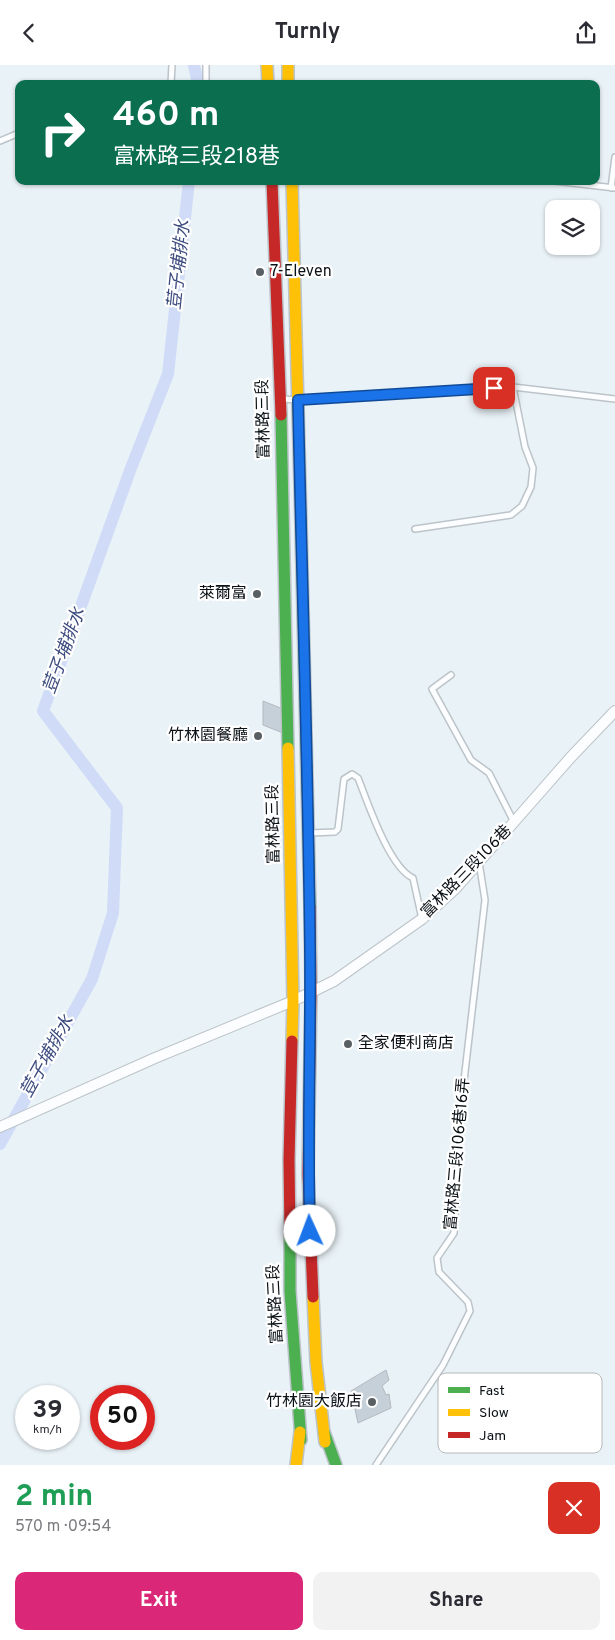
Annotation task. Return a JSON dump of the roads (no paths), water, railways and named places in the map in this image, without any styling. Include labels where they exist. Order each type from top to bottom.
[{"type":"main road","points":[[267,65],[268,80]]},
{"type":"main road","points":[[288,65],[288,80]]},
{"type":"main road","name":"富林路三段","points":[[272,185],[280,399],[286,695],[290,789],[293,1001],[289,1161],[290,1291],[300,1432],[305,1465]]},
{"type":"main road","points":[[292,185],[309,833],[311,993],[308,1174],[316,1362],[328,1465]]},
{"type":"main road","points":[[324,1431],[336,1465]]},
{"type":"main road","points":[[296,1465],[300,1432]]},
{"type":"street","points":[[286,695],[305,696]]},
{"type":"street","name":"富林路三段106巷","points":[[0,1127],[155,1058],[293,1001],[334,981],[422,919],[456,887],[571,757],[615,711]]},
{"type":"street","points":[[290,789],[308,789]]},
{"type":"lane","points":[[172,65],[172,80]]},
{"type":"lane","points":[[206,65],[206,80]]},
{"type":"lane","points":[[0,141],[15,135]]},
{"type":"lane","points":[[588,185],[613,188],[615,157]]},
{"type":"lane","points":[[280,399],[298,400],[513,387],[615,399]]},
{"type":"lane","points":[[415,529],[512,515],[522,506],[531,487],[533,468],[524,447],[513,387]]},
{"type":"lane","points":[[451,675],[432,689],[471,760],[488,773],[514,823]]},
{"type":"lane","points":[[309,833],[335,832],[338,829],[344,779],[347,775],[352,774],[358,778],[384,842],[405,875],[413,878],[422,919]]},
{"type":"lane","name":"富林路三段106巷16弄","points":[[376,1465],[443,1365],[470,1311],[468,1302],[439,1272],[437,1258],[454,1233],[460,1115],[485,900],[479,862]]},
{"type":"waterway","name":"荳子埔排水","points":[[194,65],[197,80]]},
{"type":"waterway","name":"荳子埔排水","points":[[0,1144],[92,979],[113,913],[117,808],[43,711],[131,468],[168,374],[189,185]]},
{"type":"place","name":"7-Eleven","points":[[260,272]]},
{"type":"place","name":"萊爾富","points":[[257,594]]},
{"type":"place","name":"竹林園餐廳","points":[[258,736]]},
{"type":"place","name":"全家便利商店","points":[[348,1044]]},
{"type":"place","name":"竹林園大飯店","points":[[372,1402]]}]
